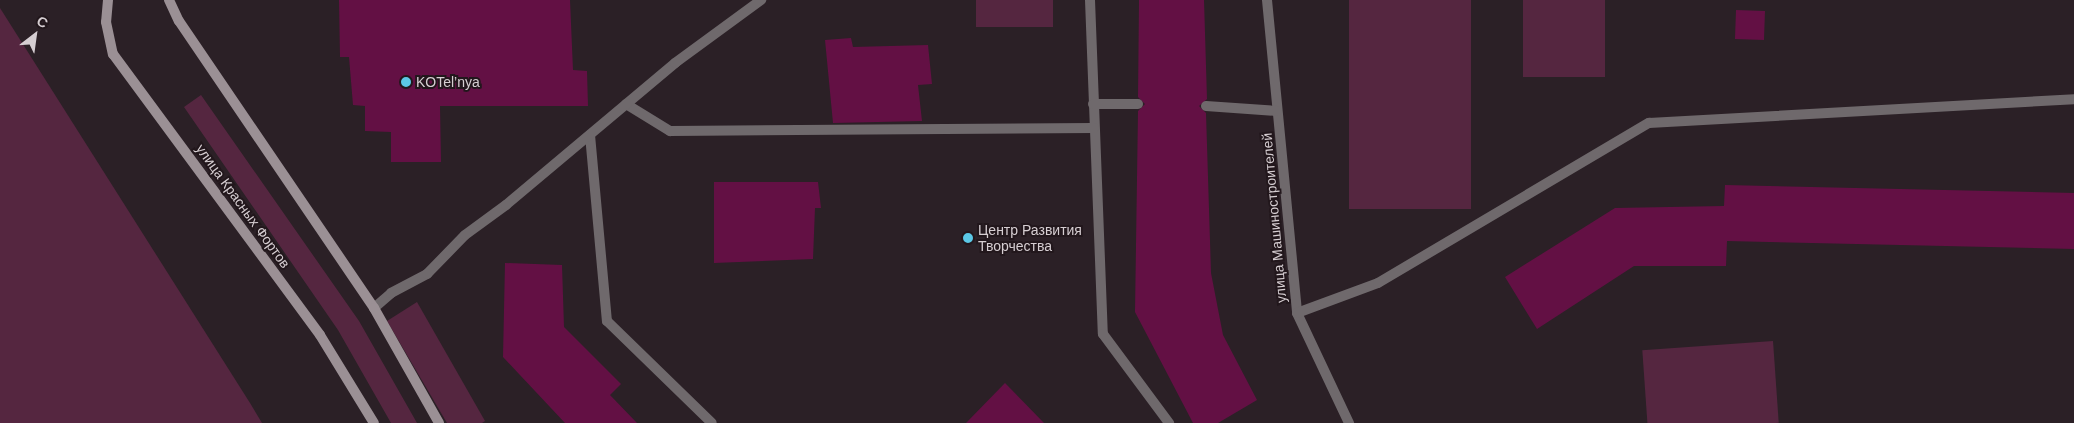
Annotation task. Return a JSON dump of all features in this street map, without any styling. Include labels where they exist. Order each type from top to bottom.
[{"type":"street","name":"улица Красных Фортов","points":[[108,0],[106,22],[113,54],[320,335],[374,423]]},
{"type":"street","points":[[169,0],[179,21],[374,308],[439,423]]},
{"type":"lane","points":[[374,308],[391,293],[427,274],[465,235],[590,135],[675,63],[761,0]]},
{"type":"lane","points":[[1090,0],[1103,334],[1169,423]]},
{"type":"lane","name":"улица Машиностроителей","points":[[1267,0],[1296,312],[1349,423]]},
{"type":"lane","points":[[1296,312],[1378,283],[1649,122],[2074,99]]},
{"type":"lane","points":[[626,104],[670,131],[1094,128]]},
{"type":"lane","points":[[1093,104],[1138,104]]},
{"type":"lane","points":[[1206,106],[1278,111]]},
{"type":"lane","points":[[590,135],[607,321],[712,423]]},
{"type":"shaded area","points":[[976,0],[1053,0],[1053,27],[976,27]]},
{"type":"shaded area","points":[[1349,0],[1471,0],[1471,209],[1349,209]]},
{"type":"shaded area","points":[[1523,0],[1605,0],[1605,77],[1523,77]]},
{"type":"shaded area","points":[[0,8],[250,403],[262,423],[0,423]]},
{"type":"shaded area","points":[[201,95],[359,321],[417,423],[391,423],[338,330],[184,107]]},
{"type":"shaded area","points":[[417,302],[485,421],[482,423],[447,423],[387,321]]},
{"type":"shaded area","points":[[1773,341],[1779,423],[1647,423],[1642,350]]},
{"type":"building","points":[[339,0],[570,0],[573,70],[587,71],[588,106],[440,106],[441,162],[391,162],[391,132],[365,131],[365,106],[353,105],[349,57],[340,57]]},
{"type":"building","points":[[1139,0],[1204,0],[1207,99],[1199,106],[1206,113],[1211,273],[1223,335],[1257,400],[1218,423],[1193,423],[1135,312],[1138,111],[1145,104],[1138,97]]},
{"type":"building","points":[[1736,10],[1765,11],[1764,40],[1735,39]]},
{"type":"building","points":[[851,38],[853,47],[928,45],[932,84],[918,85],[922,121],[833,123],[825,40]]},
{"type":"building","points":[[714,182],[818,182],[821,208],[815,208],[813,259],[714,263]]},
{"type":"building","points":[[1725,185],[2074,193],[2074,249],[1727,241],[1726,266],[1634,266],[1537,329],[1505,277],[1615,208],[1724,206]]},
{"type":"building","points":[[505,263],[562,265],[564,327],[621,384],[610,395],[637,423],[565,423],[503,357]]},
{"type":"building","points":[[1005,383],[1044,423],[966,423]]},
{"type":"place","name":"KOTel’nya","points":[[406,82]]},
{"type":"place","name":"Центр Развития Творчества","points":[[968,238]]}]
